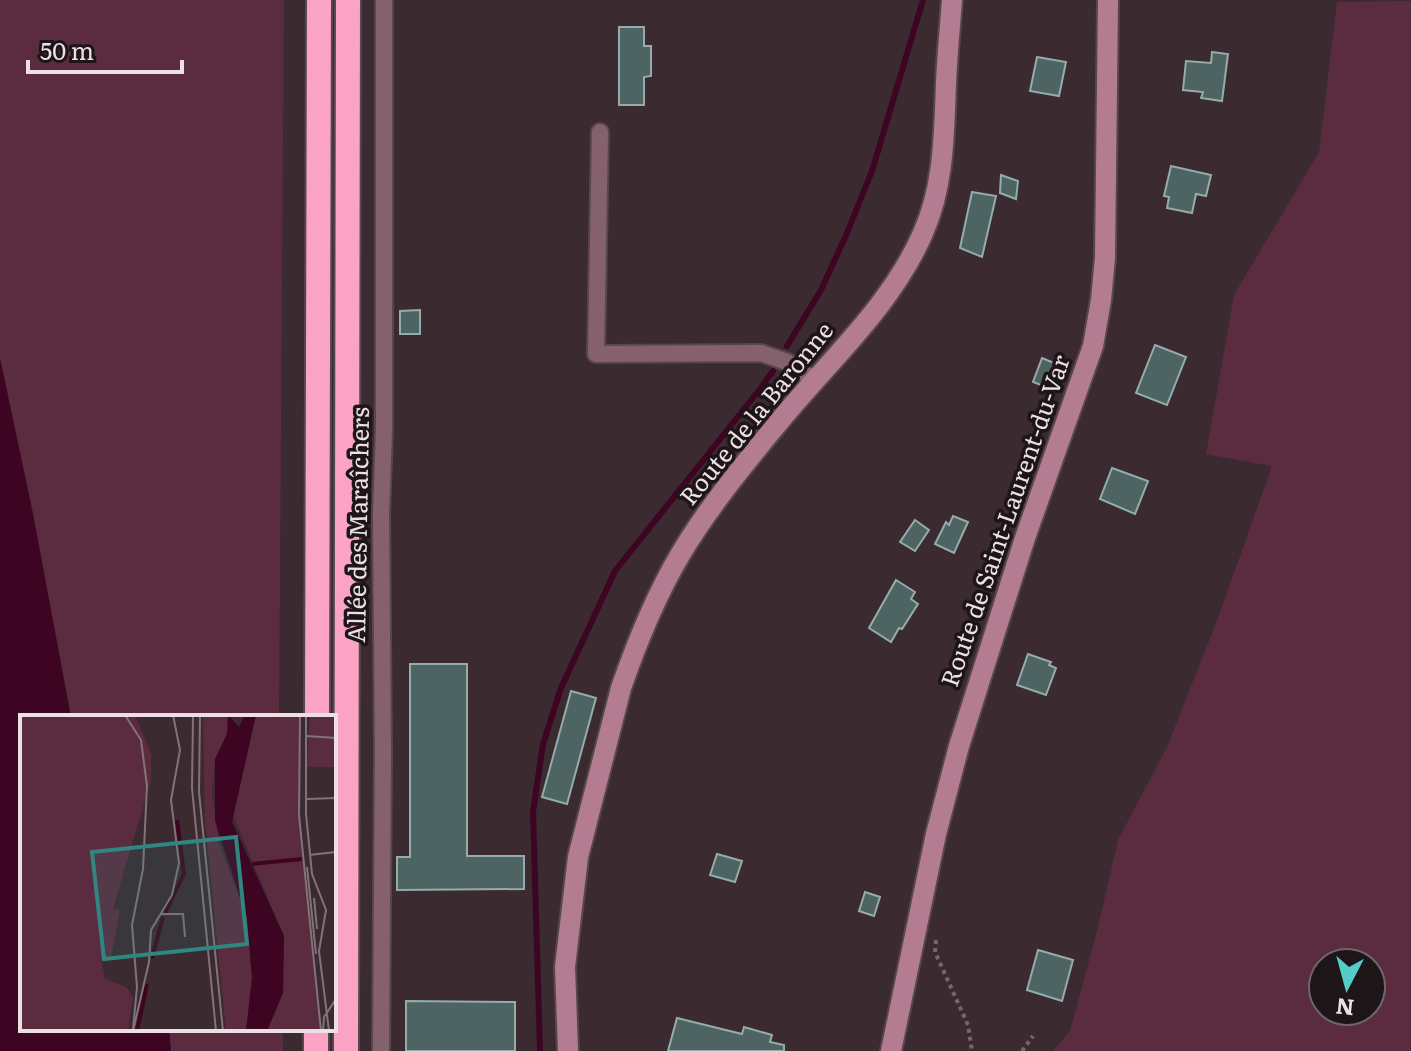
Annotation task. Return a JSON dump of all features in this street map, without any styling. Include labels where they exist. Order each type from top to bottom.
[{"type":"highway","points":[[317,715],[319,0]]},
{"type":"highway","points":[[346,1051],[348,0]]},
{"type":"main road","name":"Route de la Baronne","points":[[568,1051],[565,967],[578,857],[630,663],[660,590],[680,554],[773,428],[868,320],[902,273],[924,232],[939,185],[952,0]]},
{"type":"main road","name":"Route de Saint-Laurent-du-Var","points":[[891,1051],[936,834],[959,746],[1025,538],[1093,346],[1105,258],[1108,0]]},
{"type":"street","name":"Allée des Maraîchers","points":[[381,1051],[384,0]]},
{"type":"street","points":[[600,132],[596,354],[761,353],[787,362],[815,380]]},
{"type":"path","points":[[936,939],[935,952],[968,1025],[972,1051]]},
{"type":"path","points":[[1022,1051],[1033,1036]]},
{"type":"shaded area","points":[[0,0],[284,0],[279,715],[71,715],[0,358]]},
{"type":"shaded area","points":[[1411,1],[1411,1051],[1053,1051],[1070,1031],[1118,840],[1167,747],[1218,618],[1272,466],[1206,454],[1234,295],[1319,152],[1337,2]]},
{"type":"shaded area","points":[[0,358],[71,715],[20,715],[20,1031],[169,1031],[171,1051],[0,1051]]},
{"type":"shaded area","points":[[169,1031],[283,1031],[283,1051],[171,1051]]},
{"type":"building","points":[[619,27],[644,27],[644,46],[651,46],[651,76],[644,77],[644,105],[619,105]]},
{"type":"building","points":[[1212,52],[1228,54],[1222,101],[1201,98],[1203,92],[1183,90],[1186,61],[1211,63]]},
{"type":"building","points":[[1037,57],[1066,62],[1059,96],[1030,91]]},
{"type":"building","points":[[1171,166],[1211,175],[1206,196],[1196,194],[1192,213],[1167,208],[1169,197],[1164,196]]},
{"type":"building","points":[[1001,175],[1018,181],[1016,199],[1000,193]]},
{"type":"building","points":[[972,192],[996,196],[982,257],[960,248]]},
{"type":"building","points":[[420,310],[420,334],[400,334],[400,311]]},
{"type":"building","points":[[1155,345],[1186,357],[1167,405],[1136,393]]},
{"type":"building","points":[[1042,358],[1059,365],[1049,388],[1033,382]]},
{"type":"building","points":[[1112,468],[1148,481],[1135,514],[1100,499]]},
{"type":"building","points":[[953,516],[968,522],[954,553],[935,544],[946,522],[949,525]]},
{"type":"building","points":[[915,520],[929,530],[915,551],[900,542]]},
{"type":"building","points":[[896,580],[915,592],[911,599],[918,604],[891,642],[869,628]]},
{"type":"building","points":[[1028,654],[1051,662],[1049,665],[1056,668],[1046,695],[1017,685]]},
{"type":"building","points":[[410,664],[467,664],[467,856],[524,856],[524,889],[397,890],[397,857],[410,857]]},
{"type":"building","points":[[571,691],[596,698],[567,804],[542,797]]},
{"type":"building","points":[[717,854],[742,861],[735,882],[710,875]]},
{"type":"building","points":[[865,892],[880,897],[874,916],[859,911]]},
{"type":"building","points":[[1038,950],[1073,960],[1062,1001],[1027,990]]},
{"type":"building","points":[[406,1001],[515,1002],[515,1051],[406,1051]]},
{"type":"building","points":[[677,1018],[742,1034],[744,1027],[772,1035],[770,1042],[784,1045],[784,1051],[668,1051]]},
{"type":"waterway","points":[[787,346],[821,290],[872,171],[923,0]]},
{"type":"waterway","points":[[540,1051],[533,812],[543,744],[561,688],[615,571],[773,371]]}]
